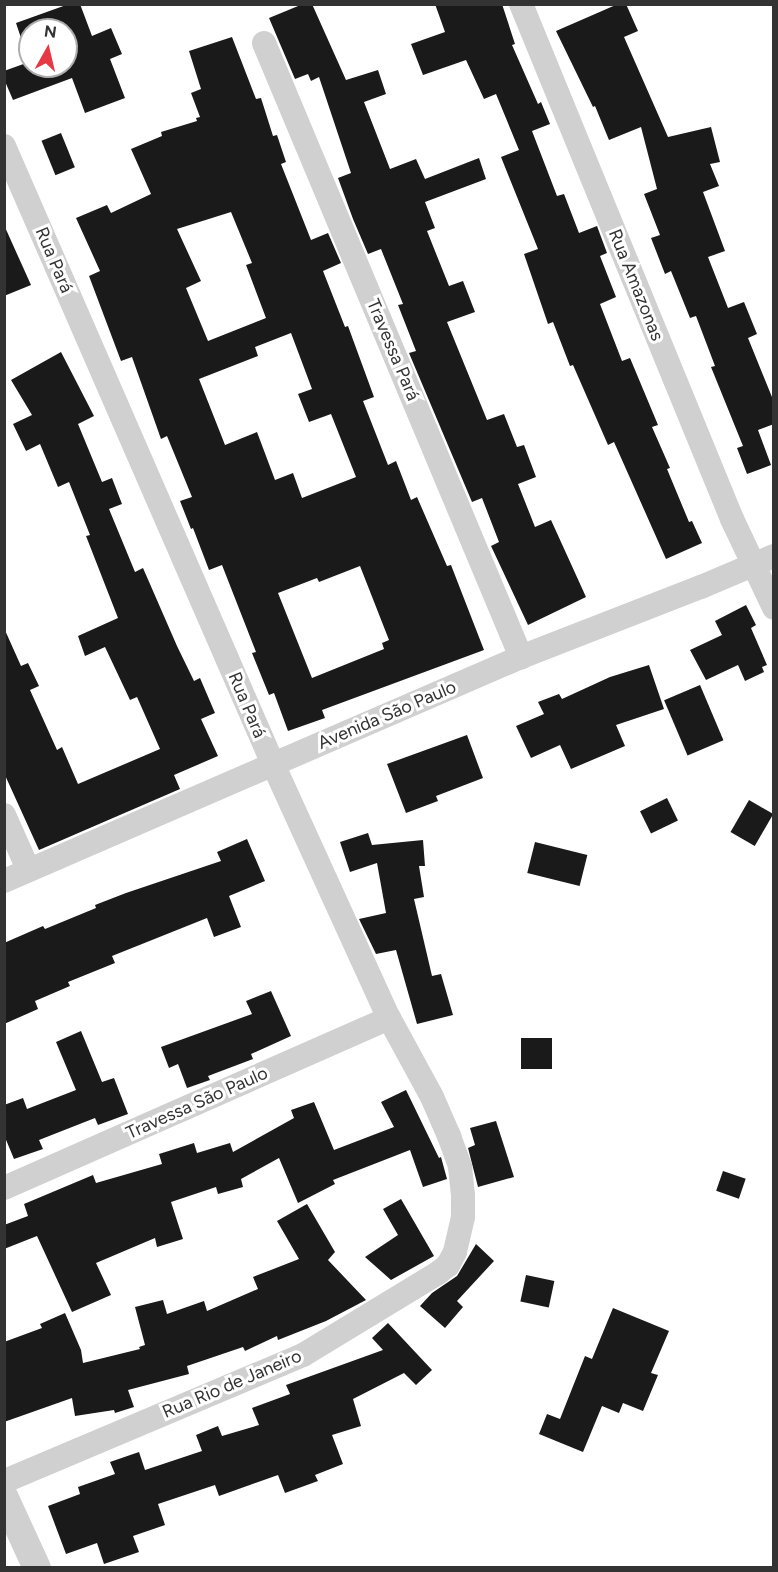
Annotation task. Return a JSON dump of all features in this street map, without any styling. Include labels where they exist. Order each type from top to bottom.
[{"type":"street","name":"Rua Amazonas","points":[[521,4],[732,519],[764,560],[774,608]]},
{"type":"street","name":"Travessa Pará","points":[[264,43],[521,657]]},
{"type":"street","name":"Rua Pará","points":[[4,146],[273,764],[389,1018],[432,1097],[460,1167],[463,1217],[460,1236],[448,1265]]},
{"type":"street","name":"Avenida São Paulo","points":[[4,881],[521,657],[764,560]]},
{"type":"street","points":[[4,815],[28,869]]},
{"type":"street","name":"Travessa São Paulo","points":[[4,1188],[389,1018]]},
{"type":"street","name":"Rua Rio de Janeiro","points":[[4,1481],[303,1355],[448,1265]]},
{"type":"street","points":[[4,1496],[37,1568]]},
{"type":"building","points":[[69,4],[80,4],[92,36],[111,28],[122,54],[110,59],[125,98],[85,113],[72,78],[78,78],[78,18],[30,18]]},
{"type":"building","points":[[303,4],[312,4],[346,80],[378,70],[386,94],[364,102],[390,169],[416,159],[425,179],[479,158],[486,179],[425,202],[435,228],[427,231],[449,286],[463,281],[475,312],[447,322],[487,420],[504,414],[517,447],[524,445],[536,477],[518,484],[535,527],[551,520],[586,597],[528,625],[491,546],[499,542],[482,498],[472,502],[409,353],[416,351],[398,305],[403,304],[381,249],[368,254],[353,219],[338,178],[351,173],[319,77],[311,81],[308,74],[295,79],[269,18]]},
{"type":"building","points":[[435,4],[502,4],[515,44],[512,45],[538,104],[541,102],[550,124],[532,131],[557,196],[564,194],[579,233],[597,226],[607,253],[600,256],[616,297],[600,304],[622,361],[630,358],[658,425],[652,427],[670,468],[667,469],[689,522],[692,521],[702,543],[666,559],[614,442],[608,445],[573,365],[570,366],[553,322],[548,324],[524,254],[538,249],[501,157],[519,150],[496,94],[484,99],[466,60],[423,75],[411,44],[445,32]]},
{"type":"building","points":[[618,4],[626,4],[638,31],[624,37],[668,137],[711,127],[720,162],[710,164],[719,186],[703,192],[725,251],[708,257],[728,308],[744,302],[757,334],[748,338],[774,402],[774,424],[758,430],[771,465],[747,474],[737,448],[743,446],[711,367],[715,366],[696,316],[690,318],[671,271],[665,274],[651,238],[660,235],[644,194],[657,189],[641,127],[609,140],[595,106],[593,107],[556,31]]},
{"type":"building","points":[[232,37],[256,99],[261,98],[273,136],[277,135],[286,162],[281,164],[311,240],[328,233],[341,263],[323,271],[345,327],[348,326],[374,397],[363,401],[388,465],[396,461],[411,500],[417,497],[447,566],[451,565],[484,650],[322,710],[325,718],[288,731],[274,693],[269,695],[252,653],[256,652],[222,565],[209,570],[193,528],[191,529],[180,501],[192,497],[167,436],[161,439],[132,357],[121,361],[89,276],[100,271],[76,218],[107,205],[111,213],[151,194],[131,149],[162,136],[161,132],[197,121],[196,118],[200,117],[191,93],[201,89],[189,51]],"holes":[[[231,212],[252,263],[246,265],[266,318],[208,341],[186,288],[201,281],[177,229]],[[291,333],[312,389],[298,394],[309,422],[331,414],[356,477],[302,498],[293,473],[275,480],[257,432],[225,445],[199,379],[258,356],[255,347]],[[360,566],[389,640],[382,643],[384,649],[312,678],[278,593],[317,578],[319,582]]]},
{"type":"building","points":[[18,66],[18,78],[72,78],[13,100],[4,79],[4,71]]},
{"type":"building","points":[[61,133],[75,167],[55,175],[42,141]]},
{"type":"building","points":[[4,225],[31,285],[4,296]]},
{"type":"building","points":[[61,352],[94,416],[78,424],[102,482],[112,478],[122,504],[109,509],[135,572],[143,568],[194,681],[200,678],[215,713],[201,719],[218,756],[174,775],[180,789],[39,850],[4,773],[4,628],[21,666],[28,663],[39,686],[30,690],[57,750],[62,747],[78,784],[160,749],[137,697],[130,700],[105,647],[85,656],[78,636],[118,618],[86,536],[90,535],[69,482],[58,487],[40,444],[26,451],[13,424],[32,415],[11,380]]},
{"type":"building","points":[[746,605],[756,625],[751,628],[767,665],[762,667],[764,672],[745,681],[738,665],[706,680],[690,650],[722,635],[715,621]]},
{"type":"building","points":[[649,665],[664,709],[616,725],[625,746],[571,769],[560,745],[531,758],[516,726],[544,714],[538,702],[559,694],[562,699],[610,677]]},
{"type":"building","points":[[700,685],[723,740],[688,755],[664,700]]},
{"type":"building","points":[[467,735],[483,778],[436,796],[438,801],[406,813],[387,764]]},
{"type":"building","points":[[667,798],[678,820],[651,834],[640,811]]},
{"type":"building","points":[[749,800],[773,814],[755,846],[730,832]]},
{"type":"building","points":[[368,833],[372,845],[423,840],[425,866],[419,866],[424,897],[414,899],[432,976],[441,974],[453,1015],[417,1024],[396,950],[376,954],[359,919],[386,913],[377,863],[350,872],[340,842]]},
{"type":"building","points":[[247,839],[265,881],[229,896],[241,927],[214,937],[207,918],[112,956],[115,963],[68,982],[70,986],[35,1001],[38,1009],[4,1024],[4,943],[43,926],[45,929],[126,893],[221,861],[217,852]]},
{"type":"building","points":[[535,842],[587,855],[580,886],[527,873]]},
{"type":"building","points":[[271,991],[291,1036],[251,1054],[253,1059],[208,1076],[210,1080],[187,1088],[178,1064],[169,1068],[161,1047],[252,1014],[246,1001]]},
{"type":"building","points":[[81,1031],[102,1082],[114,1078],[128,1114],[98,1125],[95,1118],[39,1140],[43,1149],[14,1159],[4,1135],[4,1105],[23,1098],[27,1109],[76,1090],[56,1042]]},
{"type":"building","points":[[521,1038],[552,1038],[552,1069],[521,1069]]},
{"type":"building","points":[[406,1090],[439,1158],[441,1157],[447,1179],[423,1187],[410,1150],[333,1180],[335,1184],[298,1203],[279,1158],[241,1179],[243,1187],[218,1194],[216,1187],[171,1202],[183,1239],[157,1247],[155,1238],[96,1263],[111,1295],[72,1312],[37,1236],[4,1249],[4,1225],[28,1216],[24,1204],[93,1175],[96,1183],[162,1164],[159,1154],[194,1143],[197,1153],[230,1143],[233,1152],[294,1118],[291,1110],[314,1102],[334,1150],[394,1127],[381,1102]]},
{"type":"building","points":[[496,1121],[514,1177],[478,1187],[468,1148],[475,1145],[470,1128]]},
{"type":"building","points":[[723,1171],[746,1179],[739,1199],[716,1191]]},
{"type":"building","points":[[401,1199],[434,1256],[391,1280],[365,1257],[398,1235],[383,1209]]},
{"type":"building","points":[[307,1204],[335,1252],[328,1260],[366,1300],[326,1321],[278,1340],[277,1336],[245,1351],[243,1347],[187,1366],[189,1374],[128,1390],[134,1407],[115,1413],[114,1410],[75,1416],[72,1398],[4,1422],[4,1342],[42,1328],[40,1324],[65,1313],[81,1350],[83,1363],[140,1349],[139,1347],[145,1345],[135,1307],[163,1300],[167,1314],[204,1301],[207,1311],[258,1289],[253,1277],[299,1259],[277,1221]]},
{"type":"building","points":[[476,1244],[494,1261],[457,1301],[463,1307],[445,1328],[420,1306],[432,1293],[457,1276]]},
{"type":"building","points":[[526,1275],[554,1281],[549,1307],[520,1301]]},
{"type":"building","points":[[613,1308],[669,1331],[651,1373],[658,1375],[643,1411],[623,1403],[619,1413],[602,1406],[583,1452],[539,1434],[547,1414],[560,1419],[585,1356],[592,1359]]},
{"type":"building","points":[[388,1323],[432,1370],[416,1385],[404,1373],[353,1399],[361,1426],[332,1435],[343,1464],[315,1475],[318,1481],[285,1493],[278,1475],[219,1496],[215,1485],[158,1504],[165,1525],[133,1536],[139,1552],[104,1564],[97,1543],[66,1554],[48,1506],[80,1494],[78,1487],[115,1474],[110,1462],[139,1452],[145,1470],[202,1451],[196,1435],[218,1426],[222,1436],[259,1425],[252,1408],[290,1394],[286,1385],[383,1350],[372,1338]]}]
